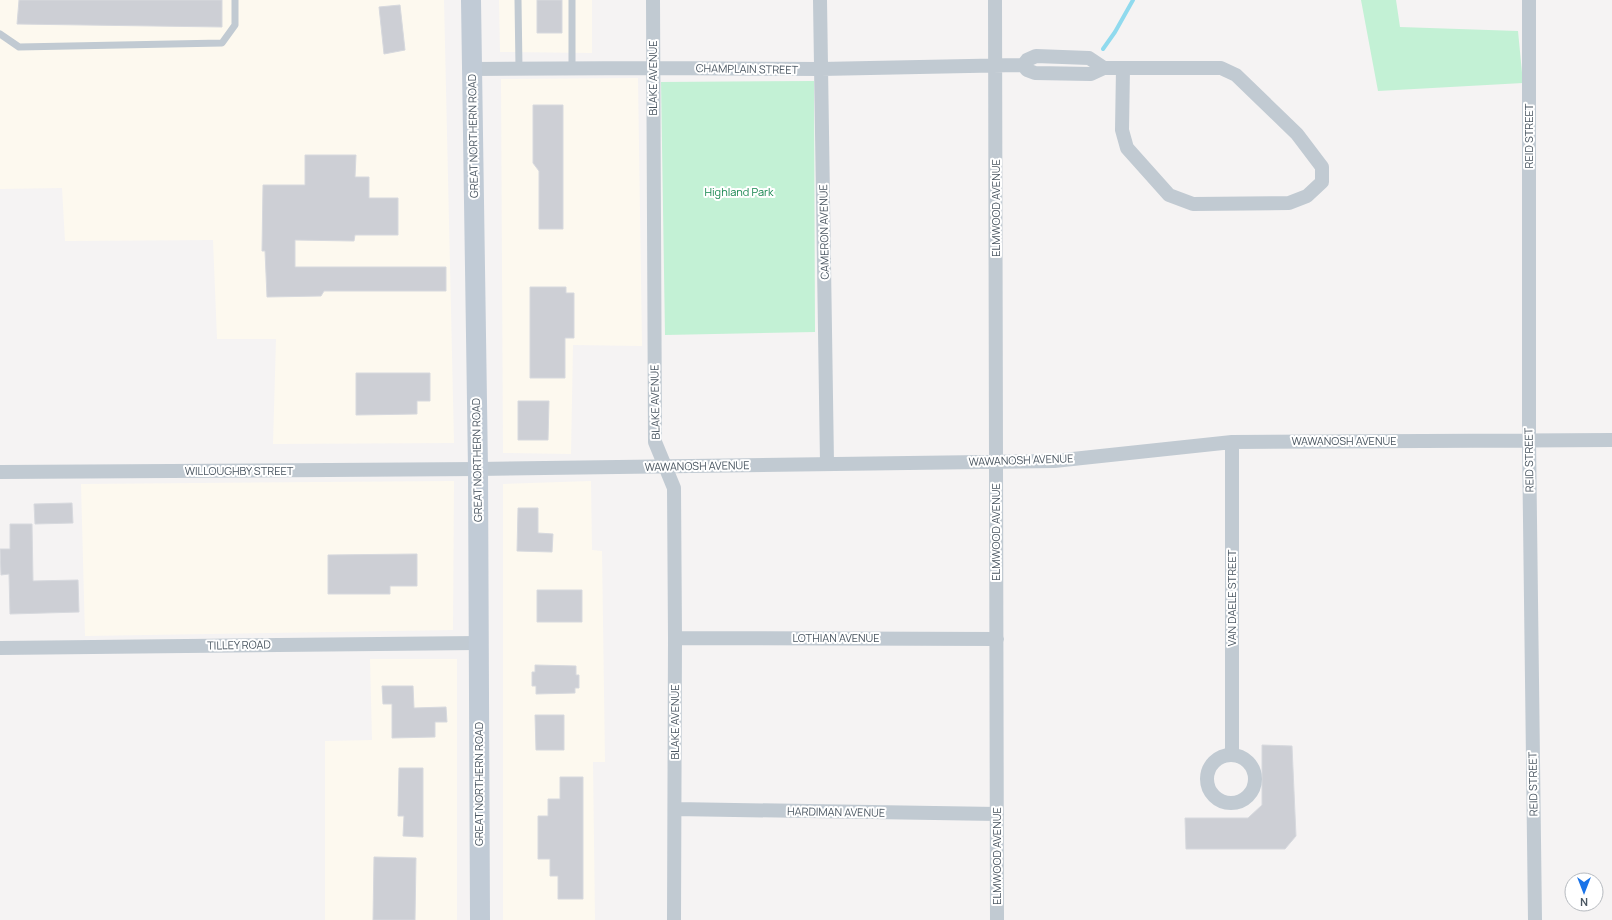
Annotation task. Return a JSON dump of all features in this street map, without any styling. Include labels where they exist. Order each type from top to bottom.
[{"type":"main road","name":"GREAT NORTHERN ROAD","points":[[471,0],[478,469],[480,920]]},
{"type":"street","name":"BLAKE AVENUE","points":[[653,0],[654,442],[674,488],[674,920]]},
{"type":"street","name":"CAMERON AVENUE","points":[[820,0],[828,464]]},
{"type":"street","name":"ELMWOOD AVENUE","points":[[995,0],[997,920]]},
{"type":"street","name":"REID STREET","points":[[1529,0],[1529,440],[1535,920]]},
{"type":"street","name":"CHAMPLAIN STREET","points":[[472,69],[821,69],[1023,65],[1027,70],[1035,73],[1091,74],[1104,68],[1123,68],[1221,68],[1236,75],[1297,134],[1322,167],[1322,182],[1307,196],[1289,203],[1193,204],[1169,195],[1127,148],[1122,130],[1123,68]]},
{"type":"street","name":"WAWANOSH AVENUE","points":[[478,469],[1054,461],[1232,442],[1612,440]]},
{"type":"street","name":"VAN DAELE STREET","points":[[1232,442],[1232,755]]},
{"type":"street","name":"WILLOUGHBY STREET","points":[[0,472],[478,469]]},
{"type":"street","name":"LOTHIAN AVENUE","points":[[675,638],[997,639]]},
{"type":"street","name":"TILLEY ROAD","points":[[0,648],[478,643]]},
{"type":"street","name":"HARDIMAN AVENUE","points":[[675,809],[997,814]]},
{"type":"lane","points":[[0,34],[19,47],[222,43],[235,25],[235,0]]},
{"type":"lane","points":[[518,0],[519,68]]},
{"type":"lane","points":[[572,0],[572,68]]},
{"type":"shaded area","points":[[0,0],[444,0],[454,443],[273,444],[276,339],[217,339],[213,240],[65,241],[62,188],[0,189]]},
{"type":"shaded area","points":[[499,0],[592,0],[592,53],[500,52]]},
{"type":"shaded area","points":[[638,78],[642,346],[573,345],[571,454],[503,453],[501,79]]},
{"type":"shaded area","points":[[454,481],[453,630],[85,636],[81,484]]},
{"type":"shaded area","points":[[591,481],[592,550],[602,551],[605,762],[593,762],[595,920],[503,920],[503,484]]},
{"type":"shaded area","points":[[370,659],[457,659],[457,920],[325,920],[325,741],[372,740]]},
{"type":"green space","points":[[1361,0],[1396,0],[1400,27],[1518,31],[1523,83],[1378,91]]},
{"type":"green space","name":"Highland Park","points":[[814,81],[815,332],[665,335],[661,82]]},
{"type":"building","points":[[19,0],[222,0],[222,27],[17,24]]},
{"type":"building","points":[[537,0],[562,0],[562,33],[537,33]]},
{"type":"building","points":[[400,5],[405,50],[384,54],[379,7]]},
{"type":"building","points":[[533,105],[563,105],[563,229],[539,229],[539,171],[533,163]]},
{"type":"building","points":[[305,155],[356,155],[355,177],[369,177],[369,198],[398,198],[398,235],[355,235],[354,241],[295,240],[295,267],[446,267],[446,291],[324,291],[321,296],[267,297],[265,251],[262,251],[263,185],[305,185]]},
{"type":"building","points":[[530,287],[566,287],[566,293],[574,293],[574,338],[565,338],[565,378],[530,378]]},
{"type":"building","points":[[356,373],[430,373],[430,401],[417,401],[417,414],[356,415]]},
{"type":"building","points":[[518,401],[549,401],[548,440],[518,440]]},
{"type":"building","points":[[72,503],[73,523],[35,524],[34,504]]},
{"type":"building","points":[[518,508],[538,508],[538,533],[553,534],[552,552],[517,551]]},
{"type":"building","points":[[10,524],[32,524],[33,581],[78,580],[79,612],[10,614],[9,574],[1,575],[0,549],[10,549]]},
{"type":"building","points":[[417,554],[417,586],[390,586],[390,594],[328,594],[328,555]]},
{"type":"building","points":[[537,590],[582,590],[582,622],[537,622]]},
{"type":"building","points":[[535,665],[576,666],[576,675],[579,675],[579,688],[575,688],[575,693],[536,694],[536,686],[532,686],[532,672],[535,672]]},
{"type":"building","points":[[382,686],[413,686],[414,708],[446,707],[447,722],[435,722],[435,737],[392,738],[392,704],[383,704]]},
{"type":"building","points":[[535,715],[564,715],[564,750],[536,750]]},
{"type":"building","points":[[1262,745],[1292,746],[1296,836],[1285,849],[1186,849],[1185,818],[1248,818],[1262,805]]},
{"type":"building","points":[[399,768],[423,768],[423,837],[403,836],[404,816],[398,816]]},
{"type":"building","points":[[560,777],[583,777],[583,899],[558,899],[558,876],[550,876],[550,859],[538,859],[538,816],[548,816],[548,799],[560,799]]},
{"type":"building","points":[[374,857],[416,858],[415,920],[373,920]]},
{"type":"waterway","points":[[1103,49],[1115,32],[1133,0]]}]
